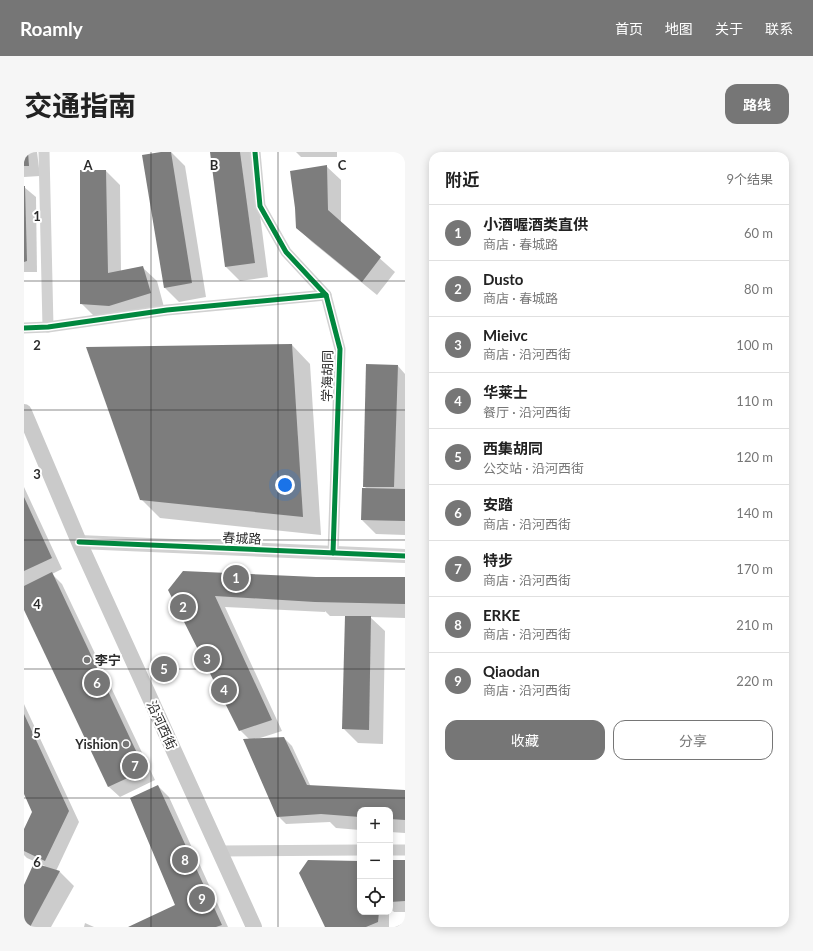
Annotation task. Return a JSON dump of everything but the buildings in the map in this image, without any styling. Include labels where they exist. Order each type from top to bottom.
[{"type":"main road","name":"沿河西街","points":[[24,412],[28,433],[254,927]]},
{"type":"street","points":[[44,152],[48,327]]},
{"type":"street","name":"学海胡同","points":[[255,152],[260,206],[286,252],[326,295],[340,349],[333,553]]},
{"type":"street","points":[[24,328],[48,327],[167,310],[326,295]]},
{"type":"street","name":"春城路","points":[[79,542],[405,556]]},
{"type":"street","points":[[220,850],[357,850]]},
{"type":"street","points":[[393,850],[405,850]]},
{"type":"cycle path","points":[[255,152],[260,206],[286,252],[326,295],[340,349],[333,553]]},
{"type":"cycle path","points":[[24,328],[48,327],[167,310],[326,295]]},
{"type":"cycle path","points":[[79,542],[405,556]]},
{"type":"place","name":"小酒喔酒类直供","points":[[236,578]]},
{"type":"place","name":"Dusto","points":[[183,607]]},
{"type":"place","name":"Mieivc","points":[[207,659]]},
{"type":"place","name":"李宁","points":[[87,660]]},
{"type":"place","name":"西集胡同","points":[[164,669]]},
{"type":"place","name":"安踏","points":[[97,683]]},
{"type":"place","name":"华莱士","points":[[224,690]]},
{"type":"place","name":"Yishion","points":[[126,744]]},
{"type":"place","name":"特步","points":[[135,766]]},
{"type":"place","name":"ERKE","points":[[185,860]]},
{"type":"place","name":"Qiaodan","points":[[202,899]]}]
